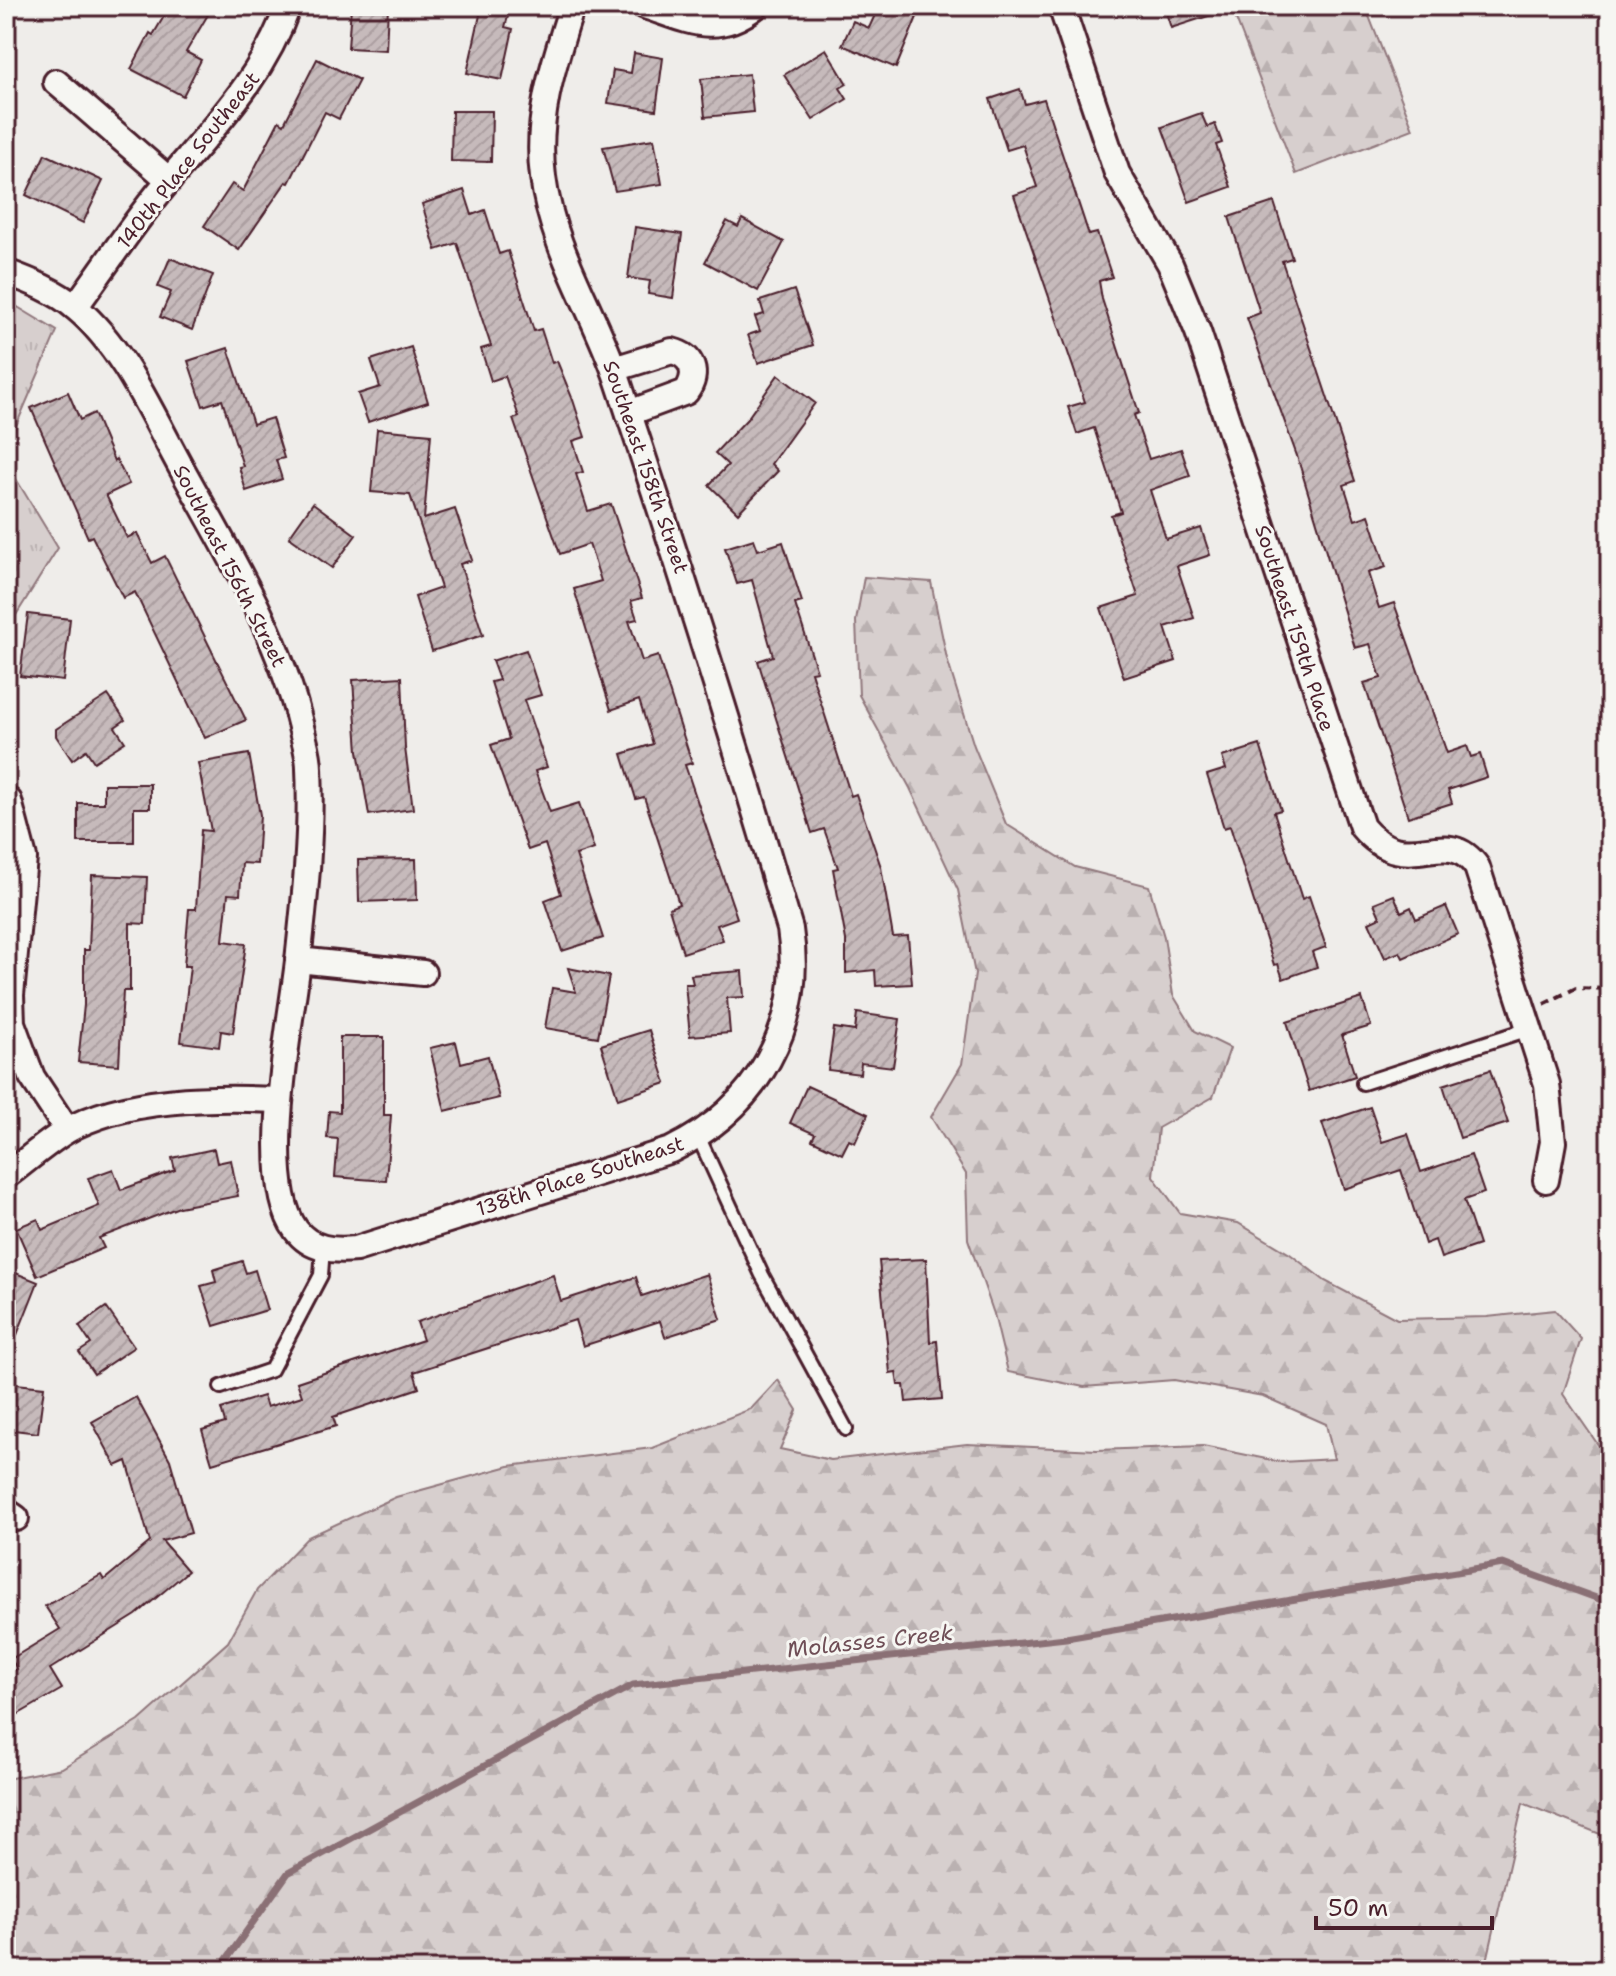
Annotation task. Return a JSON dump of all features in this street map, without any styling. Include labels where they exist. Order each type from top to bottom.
[{"type":"street","name":"140th Place Southeast","points":[[75,307],[169,180],[217,127],[260,69],[288,6]]},
{"type":"street","name":"Southeast 158th Street","points":[[572,6],[549,79],[542,117],[543,178],[556,233],[614,369],[629,413],[718,686],[790,929]]},
{"type":"street","points":[[645,6],[712,26],[728,23],[756,6]]},
{"type":"street","name":"Southeast 159th Place","points":[[1061,6],[1117,173],[1170,264],[1198,332],[1362,827],[1372,838],[1399,853],[1441,848],[1467,854],[1483,882],[1552,1114],[1553,1142],[1546,1180]]},
{"type":"street","points":[[56,82],[169,180]]},
{"type":"street","name":"Southeast 156th Street","points":[[6,272],[53,292],[75,307],[93,325],[135,385],[278,651],[310,765],[298,960],[280,1100],[278,1143],[285,1204],[295,1229],[304,1239],[323,1248]]},
{"type":"street","points":[[614,369],[672,351],[688,359],[692,367],[692,384],[686,392],[629,413]]},
{"type":"street","points":[[9,801],[21,834],[24,858],[11,995],[12,1023],[32,1077],[67,1130]]},
{"type":"street","name":"138th Place Southeast","points":[[323,1248],[356,1249],[671,1150],[698,1136],[744,1097],[774,1051],[790,1006],[794,982],[790,929]]},
{"type":"street","points":[[298,960],[423,973]]},
{"type":"street","points":[[6,1176],[67,1130],[128,1110],[223,1097],[280,1100]]},
{"type":"lane","points":[[1363,1083],[1527,1022]]},
{"type":"lane","points":[[698,1136],[762,1275],[846,1429]]},
{"type":"lane","points":[[221,1387],[271,1370],[321,1275],[323,1248]]},
{"type":"path","points":[[6,520],[10,525],[6,582]]},
{"type":"path","points":[[1527,1022],[1576,988],[1610,989]]},
{"type":"green space","points":[[1231,6],[1365,6],[1413,129],[1296,174]]},
{"type":"green space","points":[[6,300],[57,331],[6,449]]},
{"type":"green space","points":[[6,450],[10,469],[58,548],[6,631]]},
{"type":"green space","points":[[864,577],[931,582],[947,659],[974,746],[1006,824],[1075,867],[1149,886],[1164,937],[1173,995],[1195,1031],[1230,1048],[1213,1097],[1158,1128],[1153,1176],[1180,1213],[1238,1223],[1290,1254],[1325,1281],[1397,1319],[1487,1317],[1555,1310],[1581,1339],[1563,1394],[1610,1462],[1610,1838],[1523,1803],[1485,1970],[6,1970],[6,1779],[62,1768],[139,1721],[228,1642],[257,1590],[308,1537],[396,1497],[509,1466],[652,1448],[751,1409],[778,1380],[797,1410],[780,1449],[831,1460],[967,1444],[1097,1450],[1203,1446],[1281,1462],[1334,1459],[1326,1424],[1263,1396],[1174,1380],[1084,1387],[1008,1372],[994,1314],[968,1239],[966,1174],[931,1117],[962,1064],[975,974],[958,890],[910,788],[859,695],[856,621]]},
{"type":"building","points":[[170,6],[213,6],[186,52],[201,60],[183,96],[131,69],[150,33],[153,35]]},
{"type":"building","points":[[351,6],[388,6],[386,50],[348,48]]},
{"type":"building","points":[[482,6],[511,6],[505,27],[513,29],[502,80],[467,73]]},
{"type":"building","points":[[879,6],[892,6],[917,17],[896,68],[842,45],[853,21],[869,28]]},
{"type":"building","points":[[1164,6],[1226,6],[1227,10],[1171,28]]},
{"type":"building","points":[[826,49],[847,84],[840,88],[847,99],[813,120],[784,75]]},
{"type":"building","points":[[634,53],[663,58],[656,110],[608,103],[613,70],[631,73]]},
{"type":"building","points":[[317,59],[359,80],[339,119],[325,112],[289,183],[286,182],[239,250],[204,226],[232,184],[243,191],[279,121],[284,124]]},
{"type":"building","points":[[749,74],[753,112],[705,117],[701,79]]},
{"type":"building","points":[[1020,89],[1025,104],[1044,99],[1089,235],[1097,233],[1112,277],[1099,281],[1102,299],[1139,413],[1134,415],[1149,459],[1181,449],[1190,476],[1150,490],[1166,539],[1201,528],[1210,555],[1177,566],[1194,618],[1165,627],[1176,661],[1124,678],[1101,608],[1138,596],[1111,515],[1121,512],[1094,428],[1077,434],[1068,407],[1085,402],[1014,195],[1037,187],[1023,145],[1007,150],[990,99]]},
{"type":"building","points":[[452,111],[492,111],[491,162],[451,161]]},
{"type":"building","points":[[1201,113],[1207,127],[1215,124],[1222,143],[1216,145],[1231,187],[1189,202],[1162,127]]},
{"type":"building","points":[[654,139],[662,184],[615,191],[603,147]]},
{"type":"building","points":[[45,154],[103,181],[83,223],[26,195]]},
{"type":"building","points":[[464,190],[472,215],[485,210],[499,254],[508,251],[534,331],[541,329],[552,363],[557,361],[573,400],[585,437],[573,441],[583,472],[576,474],[588,511],[611,504],[642,598],[631,601],[637,619],[629,621],[642,661],[658,656],[692,763],[685,765],[737,918],[717,925],[723,940],[683,953],[669,908],[679,904],[644,797],[636,799],[622,754],[653,744],[639,700],[611,710],[574,589],[601,581],[589,544],[560,554],[513,419],[519,417],[505,376],[491,381],[481,349],[491,346],[457,243],[436,250],[422,204]]},
{"type":"building","points":[[1274,202],[1292,258],[1282,261],[1355,481],[1344,485],[1355,520],[1369,515],[1386,567],[1368,573],[1379,608],[1394,603],[1447,753],[1467,746],[1471,757],[1480,754],[1487,777],[1448,790],[1452,803],[1408,817],[1364,683],[1381,678],[1370,644],[1355,648],[1297,456],[1247,318],[1260,313],[1229,217]]},
{"type":"building","points":[[742,219],[784,242],[758,291],[705,262],[727,221],[738,227]]},
{"type":"building","points":[[635,227],[682,234],[673,298],[648,294],[650,281],[628,278]]},
{"type":"building","points":[[170,258],[213,275],[192,330],[160,317],[171,292],[158,287]]},
{"type":"building","points":[[794,290],[813,345],[758,363],[748,335],[760,331],[755,317],[764,314],[760,301]]},
{"type":"building","points":[[411,347],[428,402],[368,422],[358,394],[380,387],[371,360]]},
{"type":"building","points":[[228,348],[253,424],[272,418],[284,458],[276,460],[282,479],[246,491],[239,467],[243,466],[222,400],[203,406],[188,361]]},
{"type":"building","points":[[778,375],[815,403],[771,464],[778,471],[738,513],[709,485],[728,465],[715,453],[747,419]]},
{"type":"building","points":[[68,392],[80,420],[94,413],[114,461],[116,459],[129,484],[106,495],[127,538],[137,533],[152,563],[165,556],[246,720],[205,738],[135,592],[123,598],[92,536],[88,538],[31,408]]},
{"type":"building","points":[[377,429],[431,434],[424,519],[455,509],[472,560],[460,564],[483,635],[432,651],[415,597],[441,588],[410,495],[371,492]]},
{"type":"building","points":[[313,503],[356,535],[332,568],[289,537]]},
{"type":"building","points":[[754,539],[758,550],[783,542],[802,602],[795,604],[817,671],[811,672],[851,796],[856,794],[881,867],[893,937],[908,936],[912,984],[876,986],[875,970],[846,973],[846,940],[833,869],[838,868],[824,829],[812,833],[758,661],[773,656],[752,580],[737,584],[725,548]]},
{"type":"building","points":[[28,614],[70,619],[63,681],[20,676]]},
{"type":"building","points":[[526,650],[541,695],[524,700],[547,767],[535,771],[550,812],[579,803],[594,849],[576,855],[603,938],[562,951],[545,900],[561,894],[545,844],[528,850],[491,745],[509,739],[491,682],[499,680],[492,661]]},
{"type":"building","points":[[402,677],[405,748],[413,809],[369,815],[358,751],[353,680]]},
{"type":"building","points":[[108,695],[125,720],[115,727],[125,742],[94,762],[86,750],[72,760],[56,736],[56,729]]},
{"type":"building","points":[[1260,745],[1281,810],[1274,812],[1302,899],[1309,896],[1326,947],[1312,952],[1317,967],[1283,979],[1278,964],[1274,965],[1230,826],[1224,828],[1207,775],[1226,769],[1222,757]]},
{"type":"building","points":[[249,754],[260,815],[257,864],[242,863],[240,895],[228,894],[223,941],[246,944],[233,1033],[221,1031],[219,1047],[181,1042],[190,966],[184,966],[189,909],[196,909],[201,830],[211,831],[198,763]]},
{"type":"building","points":[[104,784],[150,784],[150,808],[134,808],[134,842],[78,842],[78,803],[104,803]]},
{"type":"building","points":[[416,859],[417,900],[359,902],[358,860]]},
{"type":"building","points":[[92,875],[147,877],[145,924],[130,923],[130,991],[123,991],[119,1065],[78,1062],[84,1005],[84,950],[89,950]]},
{"type":"building","points":[[1394,895],[1401,912],[1411,907],[1416,919],[1446,906],[1458,934],[1403,958],[1400,952],[1385,958],[1369,922],[1380,917],[1374,903]]},
{"type":"building","points":[[568,968],[609,976],[598,1037],[545,1028],[552,988],[576,992]]},
{"type":"building","points":[[742,971],[744,997],[727,998],[730,1033],[690,1036],[685,984],[693,984],[691,975]]},
{"type":"building","points":[[1362,998],[1371,1026],[1342,1035],[1355,1076],[1309,1091],[1287,1022]]},
{"type":"building","points":[[857,1013],[900,1019],[893,1067],[861,1063],[860,1074],[828,1070],[834,1028],[855,1031]]},
{"type":"building","points":[[649,1030],[666,1083],[618,1099],[601,1045]]},
{"type":"building","points":[[340,1037],[384,1037],[384,1115],[391,1115],[386,1181],[335,1177],[338,1139],[327,1138],[329,1111],[340,1112]]},
{"type":"building","points":[[456,1042],[461,1063],[488,1056],[499,1098],[445,1111],[430,1048]]},
{"type":"building","points":[[1490,1070],[1508,1123],[1460,1138],[1443,1085]]},
{"type":"building","points":[[807,1086],[868,1114],[855,1143],[849,1140],[842,1154],[812,1140],[815,1134],[790,1123]]},
{"type":"building","points":[[1370,1107],[1382,1142],[1408,1134],[1421,1172],[1471,1155],[1484,1193],[1464,1200],[1479,1245],[1441,1258],[1435,1240],[1425,1244],[1401,1170],[1344,1189],[1322,1123]]},
{"type":"building","points":[[214,1149],[217,1163],[231,1160],[238,1196],[179,1207],[99,1238],[104,1248],[37,1276],[16,1228],[38,1219],[42,1230],[99,1206],[88,1178],[113,1169],[121,1190],[175,1170],[172,1158]]},
{"type":"building","points":[[926,1259],[930,1342],[937,1341],[942,1399],[906,1402],[904,1385],[898,1385],[896,1372],[890,1373],[879,1261]]},
{"type":"building","points":[[242,1261],[246,1273],[255,1270],[267,1310],[214,1326],[201,1286],[216,1282],[213,1270]]},
{"type":"building","points":[[6,1269],[38,1282],[7,1360],[6,1360]]},
{"type":"building","points":[[707,1274],[721,1319],[665,1337],[660,1321],[583,1346],[575,1320],[414,1372],[419,1388],[333,1417],[336,1426],[212,1463],[202,1430],[225,1423],[221,1409],[263,1396],[267,1407],[302,1396],[297,1382],[423,1340],[417,1322],[553,1275],[561,1301],[636,1277],[642,1296]]},
{"type":"building","points":[[106,1307],[134,1347],[94,1374],[79,1352],[91,1344],[79,1326]]},
{"type":"building","points":[[6,1383],[44,1387],[38,1433],[6,1429]]},
{"type":"building","points":[[136,1397],[170,1460],[191,1533],[162,1541],[188,1571],[136,1615],[50,1669],[62,1689],[17,1715],[6,1697],[6,1676],[17,1669],[11,1659],[60,1629],[45,1606],[101,1575],[104,1580],[150,1542],[127,1461],[116,1466],[92,1422]]},
{"type":"waterway","name":"Molasses Creek","points":[[219,1970],[288,1873],[633,1685],[1066,1638],[1503,1564],[1610,1603]]}]
